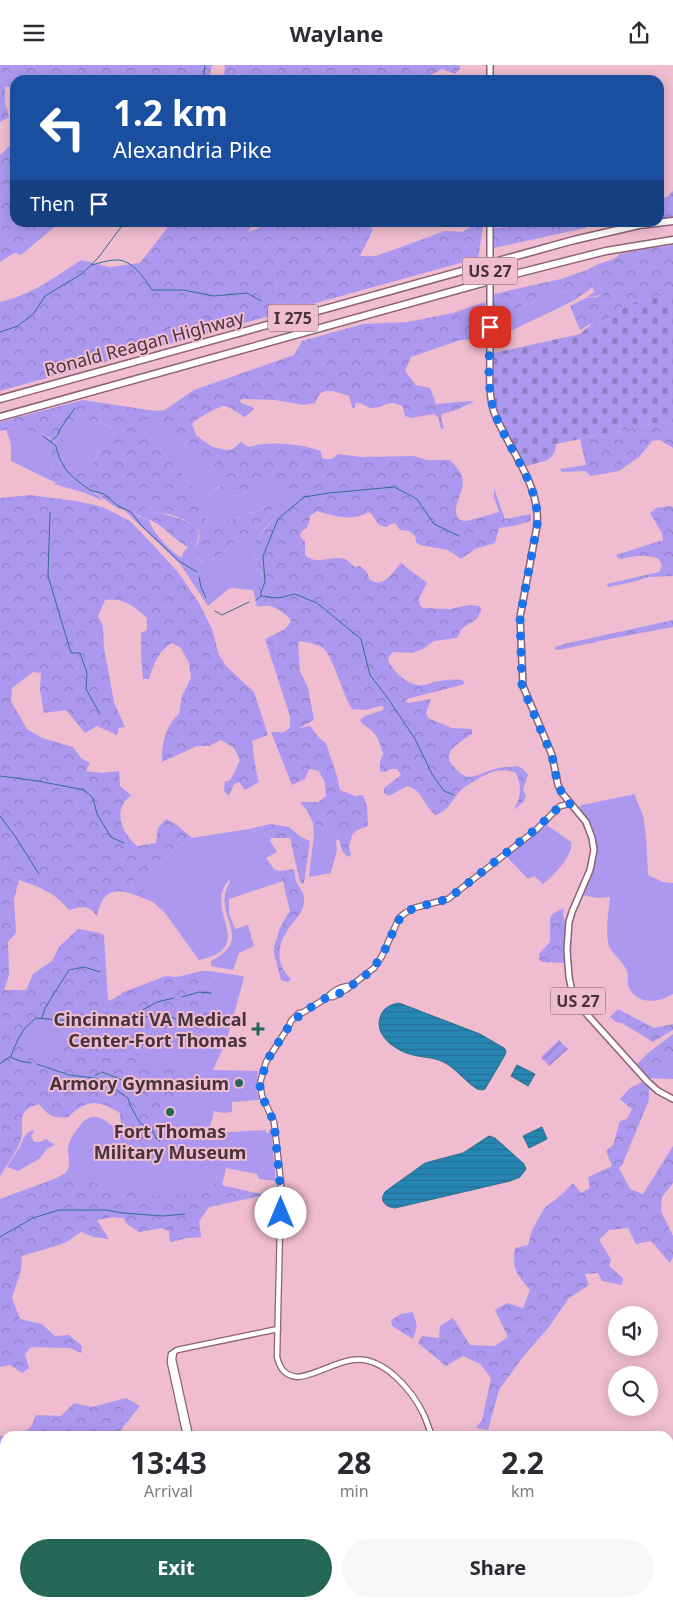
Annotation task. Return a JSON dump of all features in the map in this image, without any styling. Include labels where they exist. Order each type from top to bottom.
[{"type":"highway","name":"Ronald Reagan Highway","points":[[0,399],[574,240],[630,227]]},
{"type":"highway","name":"Ronald Reagan Highway","points":[[0,417],[521,273],[606,251],[673,239]]},
{"type":"main road","name":"US 27","points":[[490,227],[490,386],[492,403],[532,491],[537,510],[537,526],[520,617],[522,686],[552,756],[558,785],[565,799],[586,822],[594,849],[590,870],[572,912],[568,927],[568,970],[572,991],[583,1010],[638,1072],[658,1091],[673,1099]]},
{"type":"main road","points":[[430,1431],[422,1412],[407,1390],[390,1371],[373,1361],[364,1359],[353,1360],[302,1377],[294,1377],[287,1374],[281,1368],[277,1357],[281,1188],[274,1122],[260,1087],[266,1062],[289,1026],[302,1013],[330,994],[345,986],[349,986],[368,973],[378,963],[402,915],[414,908],[448,899],[536,829],[560,806],[570,804]]},
{"type":"main road","points":[[185,1431],[169,1359],[171,1353],[278,1329]]},
{"type":"main road","points":[[174,1351],[173,1359],[189,1431]]},
{"type":"green space","points":[[0,65],[212,65],[210,75],[10,75],[10,88],[5,86],[5,103],[9,117],[0,122]]},
{"type":"green space","points":[[225,65],[458,65],[461,68],[455,74],[442,69],[431,75],[224,75]]},
{"type":"green space","points":[[10,146],[10,227],[54,227],[21,255],[14,253],[0,262],[0,155]]},
{"type":"green space","points":[[673,191],[673,217],[664,218],[664,198]]},
{"type":"green space","points":[[168,227],[251,227],[248,232],[261,227],[371,227],[373,230],[360,256],[376,256],[445,231],[462,232],[471,227],[483,228],[478,258],[0,391],[0,302],[33,290],[81,260],[109,267],[140,263]]},
{"type":"green space","points":[[510,227],[585,227],[494,248],[494,228]]},
{"type":"green space","points":[[673,245],[673,293],[626,305],[605,321],[588,325],[581,330],[579,328],[570,306],[586,298],[601,295],[596,265],[614,259],[620,254]]},
{"type":"green space","points":[[596,265],[598,282],[602,293],[601,295],[586,298],[594,292],[587,270]]},
{"type":"green space","points":[[587,270],[593,287],[573,301],[569,291],[558,292],[512,311],[494,311],[494,294],[561,279]]},
{"type":"green space","points":[[569,291],[573,301],[498,337],[494,336],[494,311],[512,311],[558,292]]},
{"type":"green space","points":[[673,293],[673,422],[656,423],[556,444],[553,455],[550,458],[525,467],[507,434],[497,409],[494,388],[494,353],[580,334],[592,324],[605,321],[625,305]]},
{"type":"green space","points":[[485,302],[485,320],[481,325],[480,339],[460,340],[411,357],[405,371],[416,385],[430,388],[436,404],[474,402],[442,414],[444,428],[441,429],[438,417],[434,414],[411,418],[405,416],[403,407],[394,403],[371,408],[356,403],[354,409],[349,396],[327,391],[320,394],[315,403],[304,405],[275,400],[244,399],[240,400],[241,403],[254,409],[245,417],[223,406],[206,414],[192,424],[196,435],[212,447],[227,450],[233,449],[241,442],[248,447],[278,443],[308,447],[321,451],[322,458],[326,459],[332,459],[338,454],[361,457],[414,456],[427,460],[450,460],[459,470],[463,483],[456,510],[460,520],[467,521],[499,512],[494,497],[494,488],[505,519],[531,514],[531,521],[499,528],[495,543],[475,549],[461,559],[448,550],[420,545],[416,542],[415,536],[409,531],[400,530],[395,523],[387,527],[380,525],[369,512],[356,517],[350,517],[336,516],[317,511],[310,516],[307,527],[302,531],[300,536],[305,542],[305,555],[309,558],[314,560],[345,559],[355,567],[360,566],[365,570],[369,579],[374,582],[379,583],[387,579],[401,563],[427,583],[419,598],[420,606],[423,608],[450,609],[469,605],[479,606],[481,609],[478,617],[461,630],[457,638],[434,641],[423,649],[412,653],[393,652],[388,658],[392,668],[406,681],[424,685],[437,681],[462,680],[465,684],[407,699],[406,701],[409,703],[431,699],[426,713],[428,718],[452,728],[472,729],[472,734],[457,744],[450,753],[450,763],[460,772],[471,777],[498,768],[518,766],[528,775],[523,790],[526,796],[524,801],[514,810],[518,801],[520,787],[516,773],[498,770],[483,776],[461,790],[445,810],[436,815],[417,791],[412,788],[407,786],[389,796],[384,793],[384,788],[401,775],[397,769],[385,772],[380,771],[380,762],[383,754],[379,742],[360,720],[365,716],[383,710],[384,707],[366,710],[352,709],[334,666],[323,648],[300,641],[298,644],[300,671],[308,688],[314,720],[299,728],[310,726],[319,738],[326,743],[340,790],[355,796],[363,795],[367,806],[368,826],[357,830],[352,835],[349,847],[351,854],[349,857],[343,851],[339,839],[334,832],[320,828],[313,823],[308,812],[300,802],[318,802],[326,796],[325,783],[319,771],[309,769],[305,779],[292,785],[271,732],[284,732],[290,728],[290,716],[265,639],[283,630],[291,621],[285,614],[275,608],[257,606],[253,590],[262,583],[263,577],[252,551],[255,541],[292,497],[291,490],[277,483],[261,483],[242,495],[226,496],[215,504],[210,500],[209,495],[228,481],[206,466],[167,427],[153,420],[144,419],[140,426],[142,430],[197,490],[208,522],[213,526],[218,526],[269,505],[274,510],[251,531],[209,563],[204,563],[197,555],[199,531],[191,519],[174,512],[140,508],[187,521],[193,525],[194,537],[188,547],[156,523],[131,511],[119,509],[83,484],[72,479],[57,483],[48,479],[53,471],[48,455],[50,449],[54,446],[67,468],[75,472],[86,472],[102,447],[115,432],[111,427],[95,421],[72,424],[63,443],[57,443],[47,436],[29,432],[23,426],[0,431],[0,422],[83,400],[155,411],[165,410],[194,390],[294,355],[302,341],[363,324],[407,322],[453,313]]},
{"type":"green space","points":[[144,418],[161,423],[173,431],[198,459],[229,481],[209,495],[210,500],[219,502],[226,496],[242,495],[261,483],[277,483],[291,490],[292,497],[264,529],[255,543],[252,551],[263,578],[263,583],[253,590],[230,588],[208,606],[180,564],[125,511],[131,511],[149,520],[162,541],[182,558],[183,553],[192,542],[193,525],[169,514],[153,513],[137,507],[172,511],[191,518],[196,523],[199,533],[196,554],[202,562],[209,563],[251,531],[274,510],[268,505],[218,526],[213,526],[208,522],[204,513],[197,490],[142,430],[140,426]]},
{"type":"green space","points":[[83,420],[100,422],[115,432],[102,447],[86,472],[75,472],[67,468],[59,452],[54,447],[48,455],[53,471],[48,479],[11,461],[11,444],[6,430],[23,426],[31,433],[41,434],[55,443],[69,430],[72,424]]},
{"type":"green space","points":[[673,422],[673,448],[660,440],[652,441],[639,457],[619,471],[591,476],[585,471],[562,472],[560,469],[586,465],[580,439],[656,423]]},
{"type":"green space","points":[[72,479],[86,485],[104,501],[54,484]]},
{"type":"green space","points":[[30,495],[76,501],[103,507],[130,521],[178,572],[199,603],[212,629],[219,655],[227,667],[254,692],[268,735],[252,741],[259,782],[245,790],[239,782],[234,784],[229,796],[224,791],[225,781],[231,779],[240,760],[234,748],[221,740],[209,746],[197,746],[162,762],[165,736],[174,719],[179,714],[182,696],[191,678],[189,663],[181,648],[172,643],[160,654],[149,679],[143,679],[141,633],[147,630],[147,618],[133,606],[123,601],[105,600],[98,616],[103,626],[104,648],[114,702],[125,727],[119,728],[117,735],[97,726],[85,733],[66,710],[44,713],[40,689],[41,673],[33,672],[12,688],[11,701],[27,729],[42,738],[73,747],[81,758],[90,763],[86,771],[102,773],[119,771],[120,786],[131,795],[125,801],[122,808],[120,814],[121,821],[123,828],[137,846],[156,843],[158,828],[166,819],[177,825],[192,838],[173,850],[156,867],[133,879],[153,902],[118,891],[105,897],[97,916],[88,908],[81,907],[69,910],[52,894],[19,880],[14,899],[16,933],[8,942],[9,975],[4,990],[26,990],[33,974],[52,961],[59,947],[78,929],[99,933],[98,952],[103,962],[102,976],[93,990],[95,997],[102,997],[109,1004],[125,992],[173,978],[200,976],[221,985],[210,1015],[208,1028],[191,1043],[152,1047],[136,1046],[135,1063],[143,1064],[143,1066],[187,1070],[192,1077],[192,1085],[188,1092],[177,1097],[165,1096],[156,1114],[170,1128],[159,1127],[162,1142],[156,1144],[158,1154],[138,1145],[122,1133],[120,1113],[106,1105],[99,1103],[87,1104],[68,1117],[62,1117],[51,1115],[39,1104],[31,1107],[23,1115],[20,1142],[0,1176],[0,498]],"holes":[[[35,1021],[62,1021],[74,1025],[65,1042],[60,1048],[49,1055],[37,1052],[31,1045],[21,1039]]]},
{"type":"green space","points":[[673,507],[673,576],[649,577],[608,587],[607,584],[659,572],[662,566],[659,559],[654,557],[644,556],[619,559],[616,555],[663,540],[662,533],[650,513],[656,508]]},
{"type":"green space","points":[[673,620],[673,627],[559,650],[554,649],[564,644]]},
{"type":"green space","points":[[635,794],[644,823],[648,875],[663,882],[673,883],[673,994],[655,1001],[643,1000],[633,994],[628,986],[627,971],[610,948],[607,931],[610,897],[597,898],[582,895],[593,869],[596,842],[590,824],[579,807]]},
{"type":"green space","points":[[313,823],[320,828],[333,831],[339,839],[336,841],[337,850],[331,873],[309,877],[314,835]]},
{"type":"green space","points":[[271,824],[289,827],[301,837],[310,841],[304,883],[300,882],[290,838],[271,838],[249,829]]},
{"type":"green space","points":[[547,825],[571,842],[571,847],[562,865],[543,884],[534,876],[528,879],[507,857]]},
{"type":"green space","points":[[249,829],[271,838],[270,841],[277,852],[266,858],[283,881],[229,899],[229,913],[235,929],[248,925],[254,946],[239,953],[233,970],[211,966],[211,961],[224,952],[231,943],[232,934],[225,905],[225,894],[230,882],[229,880],[222,891],[221,903],[228,937],[225,947],[216,954],[199,960],[165,913],[133,879],[156,867],[173,850],[192,838]]},
{"type":"green space","points":[[274,869],[279,871],[294,869],[296,881],[304,895],[302,910],[288,930],[279,951],[283,969],[291,979],[288,982],[281,980],[274,946],[279,930],[290,912],[283,881]]},
{"type":"green space","points":[[564,908],[563,915],[566,925],[564,963],[542,962],[539,959],[539,954],[550,942],[550,919],[552,914]]},
{"type":"green space","points":[[78,929],[104,935],[108,1001],[116,998],[121,993],[166,976],[177,977],[209,971],[243,976],[244,978],[227,1039],[213,1070],[258,1071],[256,1088],[259,1100],[232,1102],[232,1112],[214,1111],[209,1131],[215,1133],[266,1130],[266,1133],[269,1133],[271,1129],[276,1181],[259,1179],[257,1174],[226,1168],[221,1189],[199,1221],[201,1237],[170,1242],[169,1231],[161,1228],[139,1232],[126,1223],[124,1218],[113,1217],[96,1220],[0,1199],[63,1175],[68,1169],[70,1140],[84,1121],[89,1118],[100,1118],[122,1132],[120,1113],[99,1103],[87,1104],[68,1117],[51,1115],[39,1104],[28,1107],[22,1116],[21,1139],[0,1176],[0,1002],[42,985],[59,947]]},
{"type":"green space","points":[[618,1009],[654,1028],[673,1024],[673,1030],[653,1042],[610,1017]]},
{"type":"green space","points":[[673,1034],[673,1069],[642,1070],[637,1064]]},
{"type":"green space","points":[[559,1040],[568,1049],[549,1066],[541,1057]]},
{"type":"green space","points":[[673,1069],[673,1079],[647,1078],[642,1070]]},
{"type":"green space","points":[[642,1082],[649,1088],[649,1100],[622,1165],[619,1168],[630,1189],[643,1194],[673,1146],[673,1183],[662,1197],[661,1211],[673,1236],[673,1257],[670,1263],[651,1241],[636,1244],[628,1228],[609,1230],[599,1240],[611,1259],[609,1266],[623,1278],[622,1285],[602,1281],[598,1273],[585,1274],[589,1285],[569,1298],[549,1327],[522,1358],[499,1390],[488,1430],[476,1428],[482,1420],[491,1378],[480,1364],[463,1356],[446,1366],[418,1343],[422,1336],[439,1338],[440,1326],[453,1318],[470,1345],[495,1346],[508,1337],[495,1310],[507,1303],[523,1308],[530,1290],[516,1271],[514,1261],[515,1248],[528,1245],[532,1230],[545,1207],[559,1197],[573,1183],[581,1193],[590,1188],[588,1177],[612,1166],[606,1151],[613,1145],[620,1121],[627,1119],[632,1109],[620,1099],[630,1088]]},
{"type":"green space","points":[[35,1130],[31,1136],[34,1142],[46,1139],[55,1145],[47,1149],[39,1159],[18,1171],[7,1167],[26,1135]]},
{"type":"green space","points":[[66,1173],[87,1181],[147,1196],[191,1195],[202,1192],[212,1183],[265,1195],[209,1207],[199,1221],[201,1237],[170,1242],[169,1231],[161,1228],[139,1232],[126,1223],[124,1218],[113,1217],[97,1220],[109,1239],[93,1237],[81,1232],[65,1243],[22,1256],[21,1270],[12,1298],[20,1319],[42,1324],[55,1336],[69,1335],[82,1346],[81,1353],[70,1348],[31,1347],[25,1354],[29,1368],[22,1373],[10,1365],[0,1367],[0,1199]]},
{"type":"green space","points":[[413,1312],[417,1327],[413,1339],[392,1326],[391,1320],[401,1314]]},
{"type":"green space","points":[[126,1398],[140,1406],[121,1431],[25,1431],[31,1427],[36,1415],[61,1416],[74,1403],[92,1407]]},
{"type":"water","points":[[399,1003],[480,1034],[504,1048],[506,1051],[505,1055],[485,1089],[477,1089],[443,1062],[406,1053],[387,1041],[380,1029],[381,1015],[388,1006]]},
{"type":"water","points":[[517,1065],[535,1074],[528,1086],[511,1076]]},
{"type":"water","points":[[542,1127],[547,1139],[529,1148],[523,1136]]},
{"type":"water","points":[[489,1136],[495,1138],[524,1164],[526,1169],[520,1177],[395,1208],[384,1203],[383,1197],[386,1191],[425,1163],[463,1153]]},
{"type":"waterway","points":[[204,75],[205,65]]},
{"type":"waterway","points":[[0,332],[18,326],[34,313],[45,296],[83,273],[98,258],[121,227]]},
{"type":"waterway","points":[[92,265],[113,260],[127,263],[137,270],[152,290],[183,290],[214,296],[247,293],[261,301]]},
{"type":"waterway","points":[[51,441],[58,435],[60,429],[75,408]]},
{"type":"waterway","points":[[43,436],[56,446],[66,470],[75,479],[90,490],[104,494],[117,505],[131,512],[141,525],[179,561],[197,572]]},
{"type":"waterway","points":[[256,600],[261,596],[265,582],[263,556],[278,519],[304,497],[394,487],[417,499],[434,524],[459,536]]},
{"type":"waterway","points":[[50,512],[48,576],[71,653],[80,653],[87,673],[86,689],[100,714]]},
{"type":"waterway","points":[[199,577],[206,598]]},
{"type":"waterway","points":[[261,596],[278,598],[295,594],[317,603],[361,639],[370,675],[415,739],[432,774],[444,791],[454,795]]},
{"type":"waterway","points":[[215,611],[222,615],[249,602]]},
{"type":"waterway","points":[[0,776],[84,790],[93,798],[97,814],[111,837],[124,843]]},
{"type":"waterway","points":[[0,816],[39,874]]},
{"type":"waterway","points":[[42,1018],[45,1008],[69,970],[84,967],[100,972]]},
{"type":"waterway","points":[[182,997],[199,992],[211,993]]},
{"type":"waterway","points":[[0,1064],[11,1056],[25,1028],[36,1018],[82,1022],[112,1021],[132,1016],[157,1002],[174,998]]},
{"type":"waterway","points":[[146,1017],[163,1014],[195,1026]]},
{"type":"waterway","points":[[10,1057],[31,1063]]},
{"type":"waterway","points":[[37,1064],[69,1075],[94,1078],[105,1082],[128,1098],[140,1123],[152,1130],[160,1141]]},
{"type":"waterway","points":[[102,1072],[138,1086],[180,1084]]},
{"type":"waterway","points":[[95,1076],[100,1073]]},
{"type":"waterway","points":[[0,1237],[33,1218],[59,1210],[106,1210],[163,1216],[185,1214]]},
{"type":"place","name":"Cincinnati VA Medical Center-Fort Thomas","points":[[258,1029]]},
{"type":"place","name":"Armory Gymnasium","points":[[239,1083]]},
{"type":"place","name":"Fort Thomas Military Museum","points":[[170,1112]]},
{"type":"route","points":[[281,1213],[281,1193],[274,1122],[260,1092],[260,1083],[266,1062],[289,1026],[302,1013],[324,999],[333,997],[347,989],[371,971],[382,956],[399,918],[405,913],[414,908],[448,899],[541,825],[560,806],[570,804],[565,799],[558,785],[552,756],[522,686],[520,617],[537,526],[537,510],[532,491],[494,412],[490,386],[490,327]]}]
